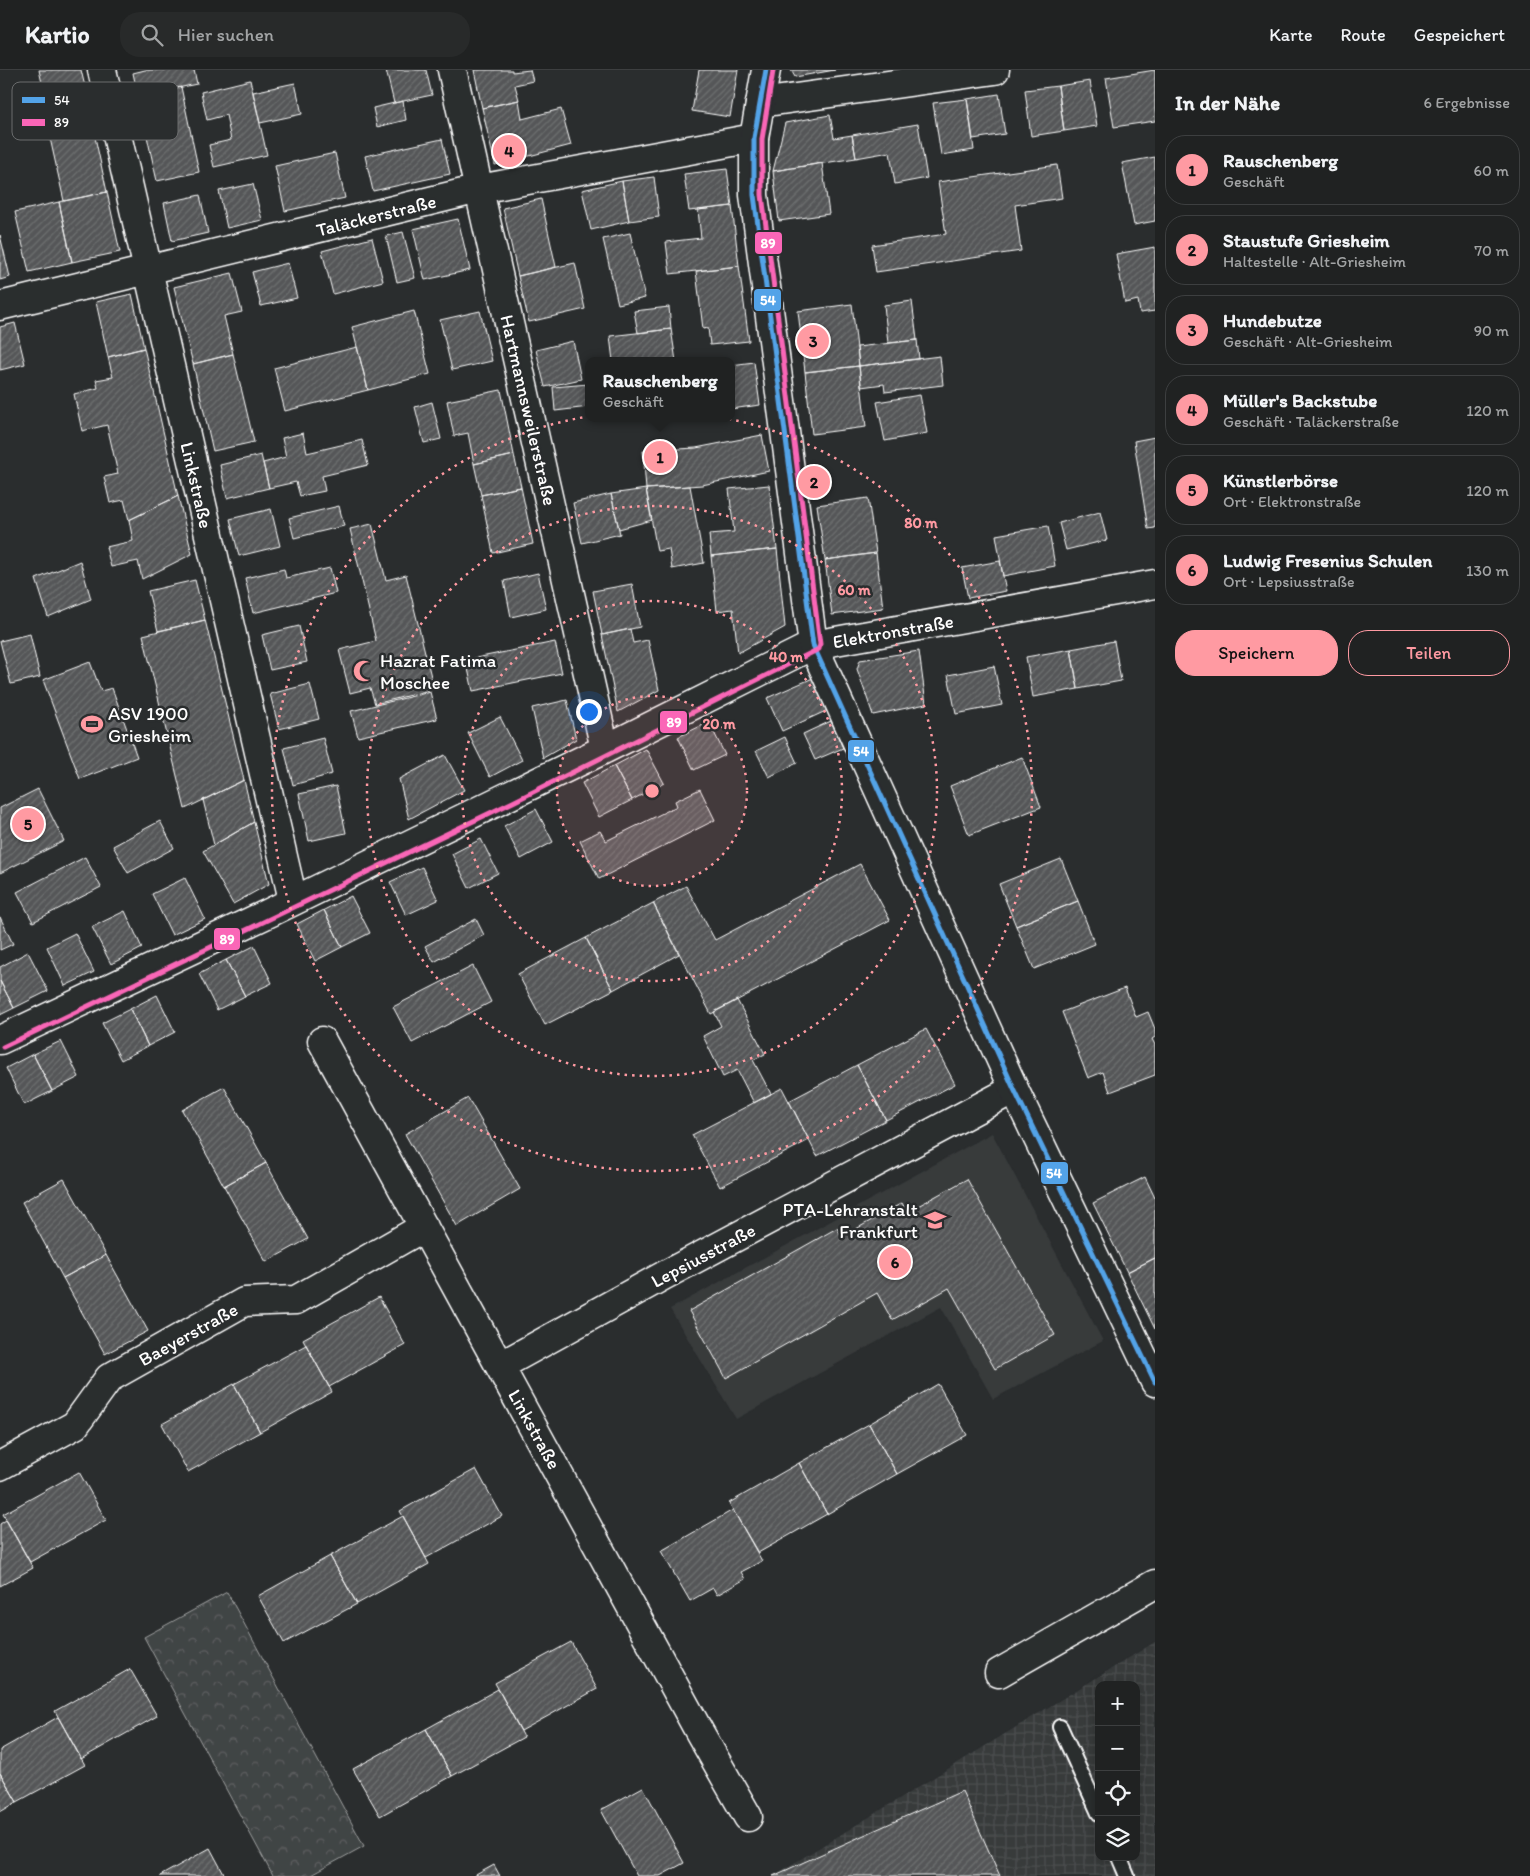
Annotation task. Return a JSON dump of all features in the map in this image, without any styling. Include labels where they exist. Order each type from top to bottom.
[{"type":"street","name":"Hartmannsweilerstraße","points":[[452,70],[605,749]]},
{"type":"street","points":[[766,70],[754,138],[754,195],[813,645],[1014,1089],[1155,1382]]},
{"type":"street","points":[[760,103],[995,70]]},
{"type":"street","name":"Taläckerstraße","points":[[0,306],[479,189],[754,138]]},
{"type":"street","name":"Linkstraße","points":[[118,140],[293,900]]},
{"type":"street","name":"Elektronstraße","points":[[0,1040],[605,749],[813,645],[1155,584]]},
{"type":"street","name":"Linkstraße","points":[[322,1041],[748,1817]]},
{"type":"street","name":"Lepsiusstraße","points":[[500,1366],[672,1271],[1014,1089]]},
{"type":"street","name":"Baeyerstraße","points":[[0,1466],[74,1425],[109,1378],[244,1302],[296,1300],[424,1227]]},
{"type":"street","points":[[999,1673],[1155,1584]]},
{"type":"lane","points":[[1060,1727],[1095,1804]]},
{"type":"lane","points":[[1121,1861],[1127,1876]]},
{"type":"shaded area","name":"PTA-Lehranstalt Frankfurt","points":[[992,1133],[1103,1341],[993,1399],[941,1307],[736,1419],[670,1309]]},
{"type":"shaded area","points":[[1155,1642],[1155,1876],[773,1876]]},
{"type":"green space","points":[[227,1592],[364,1846],[309,1876],[273,1876],[144,1637]]},
{"type":"building","points":[[39,70],[81,70],[84,82],[42,82]]},
{"type":"building","points":[[145,70],[194,70],[197,84],[178,88],[178,82],[135,82],[133,73]]},
{"type":"building","points":[[386,70],[426,70],[432,95],[394,103]]},
{"type":"building","points":[[474,70],[512,70],[512,72],[530,70],[533,81],[515,85],[519,100],[482,108]]},
{"type":"building","points":[[699,70],[738,70],[730,117],[692,111]]},
{"type":"building","points":[[791,70],[835,70],[795,77]]},
{"type":"building","points":[[1155,70],[1155,121],[1114,127],[1106,78]]},
{"type":"building","points":[[250,80],[267,155],[214,167],[209,145],[231,140],[226,115],[207,120],[201,92]]},
{"type":"building","points":[[1090,81],[1097,126],[1064,131],[1058,86]]},
{"type":"building","points":[[295,83],[302,114],[260,123],[253,92]]},
{"type":"building","points":[[1058,86],[1064,131],[1031,136],[1025,90]]},
{"type":"building","points":[[181,87],[199,172],[157,181],[148,140],[178,140],[178,88]]},
{"type":"building","points":[[999,94],[1005,134],[973,139],[967,99]]},
{"type":"building","points":[[967,99],[974,150],[941,155],[933,103]]},
{"type":"building","points":[[519,100],[522,119],[561,109],[571,145],[495,165],[482,108]]},
{"type":"building","points":[[403,101],[406,120],[377,127],[373,108]]},
{"type":"building","points":[[830,115],[834,138],[852,135],[856,158],[773,171],[785,123]]},
{"type":"building","points":[[918,124],[927,178],[895,184],[890,152],[856,158],[852,135]]},
{"type":"building","points":[[442,139],[450,174],[373,191],[365,156]]},
{"type":"building","points":[[50,140],[96,140],[107,192],[64,201]]},
{"type":"building","points":[[335,153],[345,198],[285,211],[275,166]]},
{"type":"building","points":[[1155,157],[1155,221],[1134,225],[1122,163]]},
{"type":"building","points":[[822,163],[829,214],[779,221],[773,171]]},
{"type":"building","points":[[1057,165],[1062,198],[1015,205],[1021,251],[876,272],[872,245],[946,234],[938,182]]},
{"type":"building","points":[[727,169],[732,206],[689,211],[684,174]]},
{"type":"building","points":[[654,177],[659,217],[629,221],[622,181]]},
{"type":"building","points":[[622,181],[629,221],[591,230],[582,190]]},
{"type":"building","points":[[253,184],[262,220],[227,228],[219,191]]},
{"type":"building","points":[[107,192],[120,252],[72,262],[59,202]]},
{"type":"building","points":[[200,195],[208,233],[172,241],[164,203]]},
{"type":"building","points":[[541,199],[556,267],[518,276],[503,208]]},
{"type":"building","points":[[59,202],[72,262],[29,272],[15,212]]},
{"type":"building","points":[[732,206],[739,266],[670,274],[666,242],[701,238],[698,210]]},
{"type":"building","points":[[458,219],[470,270],[425,280],[413,229]]},
{"type":"building","points":[[403,232],[415,278],[397,282],[386,236]]},
{"type":"building","points":[[630,233],[645,298],[618,304],[603,239]]},
{"type":"building","points":[[0,235],[10,277],[0,280]]},
{"type":"building","points":[[372,238],[383,281],[333,294],[322,251]]},
{"type":"building","points":[[1155,247],[1155,311],[1140,313],[1138,300],[1125,303],[1116,254]]},
{"type":"building","points":[[288,263],[297,298],[261,306],[252,272]]},
{"type":"building","points":[[575,263],[585,309],[529,322],[518,276]]},
{"type":"building","points":[[739,266],[749,341],[710,345],[708,328],[703,329],[696,271]]},
{"type":"building","points":[[232,273],[242,312],[224,316],[233,354],[193,364],[174,287]]},
{"type":"building","points":[[132,294],[144,348],[108,357],[96,302]]},
{"type":"building","points":[[912,301],[917,340],[888,343],[884,305]]},
{"type":"building","points":[[852,304],[859,366],[805,372],[798,311]]},
{"type":"building","points":[[669,307],[671,329],[638,333],[634,311]]},
{"type":"building","points":[[414,311],[430,374],[368,390],[352,327]]},
{"type":"building","points":[[480,311],[492,361],[452,370],[440,320]]},
{"type":"building","points":[[15,323],[25,364],[0,370],[0,327]]},
{"type":"building","points":[[671,329],[675,357],[613,357],[610,336]]},
{"type":"building","points":[[917,340],[919,359],[859,366],[857,347]]},
{"type":"building","points":[[573,341],[581,379],[545,387],[536,350]]},
{"type":"building","points":[[357,347],[368,390],[285,411],[274,368]]},
{"type":"building","points":[[144,348],[178,496],[129,520],[124,500],[110,503],[104,477],[118,474],[107,425],[82,431],[74,394],[98,388],[96,380],[113,377],[108,357]]},
{"type":"building","points":[[233,354],[254,442],[213,451],[193,364]]},
{"type":"building","points":[[940,356],[943,385],[885,392],[884,384],[861,387],[859,366]]},
{"type":"building","points":[[754,362],[760,405],[735,408],[735,364]]},
{"type":"building","points":[[859,366],[866,427],[812,434],[805,372]]},
{"type":"building","points":[[585,384],[585,407],[555,411],[553,387]]},
{"type":"building","points":[[501,390],[514,455],[474,464],[468,433],[454,436],[447,401]]},
{"type":"building","points":[[920,395],[927,433],[885,441],[877,402]]},
{"type":"building","points":[[432,402],[441,439],[424,443],[415,407]]},
{"type":"building","points":[[303,433],[307,453],[362,440],[368,465],[322,476],[325,491],[300,496],[296,482],[269,488],[263,463],[286,457],[282,438]]},
{"type":"building","points":[[762,435],[769,471],[702,485],[646,489],[643,451],[696,448]]},
{"type":"building","points":[[1155,437],[1155,528],[1148,529],[1134,441]]},
{"type":"building","points":[[261,455],[269,488],[227,498],[220,465]]},
{"type":"building","points":[[514,455],[521,487],[481,495],[474,464]]},
{"type":"building","points":[[769,485],[777,549],[711,556],[709,534],[734,532],[729,489]]},
{"type":"building","points":[[690,486],[704,563],[672,569],[669,549],[657,551],[646,489]]},
{"type":"building","points":[[521,487],[533,544],[493,553],[481,495]]},
{"type":"building","points":[[646,489],[652,520],[619,529],[611,494]]},
{"type":"building","points":[[611,494],[620,534],[582,543],[573,503]]},
{"type":"building","points":[[178,496],[192,554],[142,579],[138,561],[111,567],[106,547],[133,541],[129,520]]},
{"type":"building","points":[[868,498],[876,553],[825,560],[817,505]]},
{"type":"building","points":[[339,506],[344,526],[294,538],[289,518]]},
{"type":"building","points":[[271,509],[280,546],[239,556],[230,519]]},
{"type":"building","points":[[1100,512],[1107,540],[1066,550],[1059,523]]},
{"type":"building","points":[[372,524],[386,580],[406,575],[434,689],[375,704],[370,688],[350,693],[339,650],[376,641],[350,529]]},
{"type":"building","points":[[1048,526],[1055,566],[1003,576],[996,535]]},
{"type":"building","points":[[777,549],[785,627],[738,653],[733,609],[717,611],[711,556]]},
{"type":"building","points":[[876,553],[883,608],[832,615],[825,560]]},
{"type":"building","points":[[80,561],[91,599],[48,617],[36,579]]},
{"type":"building","points":[[1000,561],[1006,591],[968,598],[962,568]]},
{"type":"building","points":[[330,568],[336,593],[253,613],[245,578],[284,569],[286,578]]},
{"type":"building","points":[[538,573],[546,609],[511,617],[504,581]]},
{"type":"building","points":[[195,580],[205,620],[158,631],[148,591]]},
{"type":"building","points":[[632,584],[640,627],[602,635],[593,591]]},
{"type":"building","points":[[205,620],[244,780],[185,809],[143,635]]},
{"type":"building","points":[[299,626],[307,662],[270,670],[262,635]]},
{"type":"building","points":[[630,629],[633,643],[648,640],[659,690],[618,712],[602,635]]},
{"type":"building","points":[[30,634],[40,677],[11,684],[0,641]]},
{"type":"building","points":[[1114,641],[1121,681],[1078,689],[1071,649]]},
{"type":"building","points":[[555,642],[562,673],[473,691],[466,660]]},
{"type":"building","points":[[1071,649],[1078,689],[1033,697],[1026,657]]},
{"type":"building","points":[[919,651],[926,704],[873,715],[857,669],[860,660]]},
{"type":"building","name":"ASV 1900 Griesheim","points":[[90,662],[101,691],[112,688],[137,757],[80,779],[43,680]]},
{"type":"building","points":[[994,666],[1002,705],[956,714],[948,675]]},
{"type":"building","points":[[813,678],[828,710],[782,731],[767,698]]},
{"type":"building","points":[[310,684],[319,719],[279,729],[270,694]]},
{"type":"building","points":[[430,692],[437,719],[358,737],[351,711]]},
{"type":"building","points":[[567,700],[576,739],[543,758],[532,708]]},
{"type":"building","points":[[500,717],[522,760],[490,777],[468,733]]},
{"type":"building","points":[[831,721],[843,748],[815,760],[803,734]]},
{"type":"building","points":[[709,722],[725,755],[694,770],[678,737]]},
{"type":"building","points":[[785,737],[797,763],[769,777],[756,751]]},
{"type":"building","points":[[323,738],[332,774],[293,785],[284,748]]},
{"type":"building","points":[[646,749],[664,783],[632,800],[614,766]]},
{"type":"building","points":[[445,755],[464,790],[409,819],[399,779]]},
{"type":"building","points":[[1022,757],[1041,807],[969,835],[950,786]]},
{"type":"building","points":[[614,766],[632,800],[599,817],[582,783]]},
{"type":"building","points":[[244,780],[254,822],[214,845],[203,800]]},
{"type":"building","points":[[336,786],[346,833],[309,841],[299,794]]},
{"type":"building","points":[[38,789],[64,841],[0,873],[0,808]]},
{"type":"building","points":[[700,789],[715,820],[599,879],[580,841],[600,831],[606,841],[677,806],[675,801]]},
{"type":"building","points":[[536,809],[553,842],[521,859],[504,826]]},
{"type":"building","points":[[160,821],[174,848],[128,873],[113,846]]},
{"type":"building","points":[[254,822],[269,884],[233,904],[203,851]]},
{"type":"building","points":[[481,839],[498,873],[469,888],[452,854]]},
{"type":"building","points":[[85,857],[101,887],[33,922],[17,892]]},
{"type":"building","points":[[1061,859],[1078,901],[1016,926],[999,884]]},
{"type":"building","points":[[860,864],[890,920],[711,1014],[653,903],[686,886],[715,940]]},
{"type":"building","points":[[422,867],[438,900],[406,915],[390,882]]},
{"type":"building","points":[[185,878],[205,919],[172,935],[152,894]]},
{"type":"building","points":[[351,896],[370,933],[342,947],[324,910]]},
{"type":"building","points":[[1078,901],[1095,944],[1034,969],[1016,926]]},
{"type":"building","points":[[653,903],[679,954],[613,990],[586,938]]},
{"type":"building","points":[[324,910],[342,947],[315,961],[297,924]]},
{"type":"building","points":[[125,911],[142,948],[111,964],[92,927]]},
{"type":"building","points":[[0,917],[13,944],[0,950]]},
{"type":"building","points":[[476,919],[484,935],[434,962],[425,946]]},
{"type":"building","points":[[75,933],[94,972],[65,986],[47,947]]},
{"type":"building","points":[[586,938],[613,990],[545,1025],[518,974]]},
{"type":"building","points":[[254,946],[272,983],[245,996],[226,960]]},
{"type":"building","points":[[28,952],[48,991],[14,1008],[0,981],[0,967]]},
{"type":"building","points":[[226,960],[245,996],[217,1010],[199,974]]},
{"type":"building","points":[[473,966],[491,1002],[412,1043],[393,1007]]},
{"type":"building","points":[[0,981],[14,1008],[0,1015]]},
{"type":"building","points":[[1125,988],[1136,1017],[1148,1012],[1155,1029],[1155,1037],[1152,1039],[1155,1045],[1155,1075],[1110,1092],[1103,1072],[1088,1078],[1062,1012]]},
{"type":"building","points":[[157,995],[175,1032],[148,1046],[130,1009]]},
{"type":"building","points":[[737,1000],[765,1054],[753,1060],[771,1094],[754,1103],[737,1070],[723,1077],[703,1036],[721,1026],[714,1012]]},
{"type":"building","points":[[130,1009],[148,1046],[121,1060],[102,1023]]},
{"type":"building","points":[[926,1029],[955,1084],[886,1120],[857,1065]]},
{"type":"building","points":[[61,1041],[79,1077],[52,1091],[33,1054]]},
{"type":"building","points":[[33,1054],[52,1091],[24,1105],[6,1068]]},
{"type":"building","points":[[857,1065],[886,1120],[817,1156],[789,1101]]},
{"type":"building","points":[[224,1087],[266,1163],[224,1186],[182,1110]]},
{"type":"building","points":[[782,1088],[809,1140],[720,1187],[692,1135]]},
{"type":"building","points":[[468,1098],[520,1189],[457,1226],[405,1134]]},
{"type":"building","points":[[266,1163],[308,1239],[266,1262],[224,1186]]},
{"type":"building","points":[[1145,1177],[1155,1198],[1155,1258],[1127,1272],[1093,1203]]},
{"type":"building","points":[[64,1179],[106,1255],[63,1278],[22,1202]]},
{"type":"building","points":[[967,1179],[1055,1335],[995,1369],[949,1288],[892,1320],[877,1293],[726,1378],[689,1311],[837,1228],[842,1237],[902,1203],[907,1212]]},
{"type":"building","points":[[106,1255],[148,1331],[105,1354],[63,1278]]},
{"type":"building","points":[[1155,1258],[1155,1329],[1127,1272]]},
{"type":"building","points":[[379,1297],[405,1345],[329,1387],[303,1339]]},
{"type":"building","points":[[306,1345],[332,1392],[260,1432],[234,1384]]},
{"type":"building","points":[[234,1384],[260,1432],[188,1472],[162,1424]]},
{"type":"building","points":[[938,1384],[967,1435],[897,1474],[869,1424]]},
{"type":"building","points":[[869,1424],[897,1474],[827,1514],[799,1463]]},
{"type":"building","points":[[799,1463],[827,1514],[758,1553],[729,1503]]},
{"type":"building","points":[[476,1469],[502,1516],[426,1558],[400,1511]]},
{"type":"building","points":[[79,1472],[106,1520],[30,1562],[3,1514]]},
{"type":"building","points":[[733,1510],[762,1561],[741,1572],[745,1579],[717,1595],[713,1588],[690,1601],[661,1551]]},
{"type":"building","points":[[403,1516],[429,1564],[357,1604],[330,1556]]},
{"type":"building","points":[[6,1520],[33,1568],[0,1586],[0,1524]]},
{"type":"building","points":[[330,1556],[357,1604],[284,1643],[258,1596]]},
{"type":"building","points":[[571,1642],[597,1689],[521,1731],[495,1683]]},
{"type":"building","points":[[130,1669],[157,1716],[81,1759],[55,1711]]},
{"type":"building","points":[[498,1689],[524,1737],[452,1776],[426,1729]]},
{"type":"building","points":[[58,1717],[85,1765],[17,1802],[0,1773],[0,1750]]},
{"type":"building","points":[[426,1729],[452,1776],[380,1816],[353,1769]]},
{"type":"building","points":[[0,1773],[17,1802],[0,1812]]},
{"type":"building","points":[[643,1787],[684,1863],[660,1876],[637,1876],[601,1810]]},
{"type":"building","points":[[962,1791],[1000,1876],[773,1876]]},
{"type":"building","points":[[210,1848],[225,1876],[160,1876]]},
{"type":"building","points":[[494,1865],[500,1876],[474,1876]]},
{"type":"transit line","name":"54","points":[[766,70],[754,138],[754,195],[813,645],[1014,1089],[1155,1382]]},
{"type":"transit line","name":"89","points":[[3,1047],[513,802],[819,649],[820,644],[762,195],[762,139],[773,71]]},
{"type":"place","name":"Müller's Backstube","points":[[509,151]]},
{"type":"place","name":"Hundebutze","points":[[813,341]]},
{"type":"place","name":"Rauschenberg","points":[[660,457]]},
{"type":"place","name":"Staustufe Griesheim","points":[[814,482]]},
{"type":"place","name":"Hazrat Fatima Moschee","points":[[364,671]]},
{"type":"place","name":"ASV 1900 Griesheim","points":[[92,724]]},
{"type":"place","name":"Künstlerbörse","points":[[28,824]]},
{"type":"place","name":"PTA-Lehranstalt Frankfurt","points":[[935,1220]]},
{"type":"place","name":"Ludwig Fresenius Schulen","points":[[895,1262]]}]
